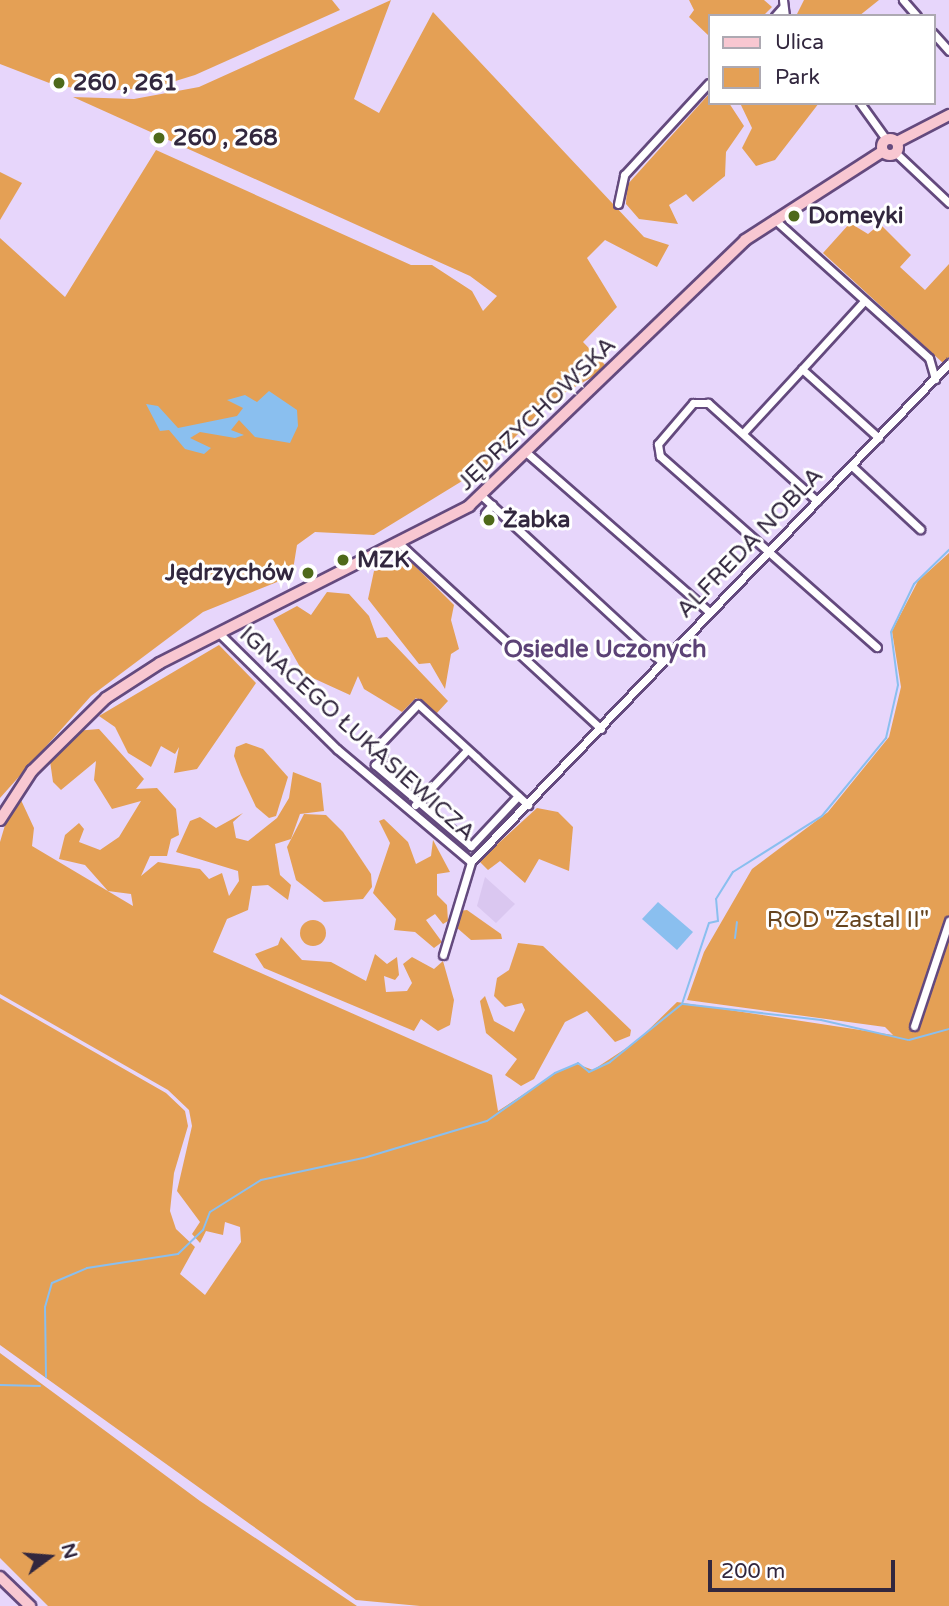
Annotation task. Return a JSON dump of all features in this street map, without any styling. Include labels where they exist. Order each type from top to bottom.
[{"type":"main road","points":[[893,145],[949,115]]},
{"type":"main road","name":"JĘDRZYCHOWSKA","points":[[0,820],[32,771],[96,706],[220,634],[400,544],[482,496],[734,250],[774,218],[893,145]]},
{"type":"main road","points":[[0,1577],[30,1606]]},
{"type":"street","points":[[935,35],[949,51]]},
{"type":"street","points":[[618,204],[624,174],[708,84]]},
{"type":"street","points":[[862,105],[893,145],[949,203]]},
{"type":"street","points":[[774,218],[929,358],[935,379]]},
{"type":"street","points":[[743,433],[864,301]]},
{"type":"street","name":"ALFREDA NOBLA","points":[[443,955],[471,862],[601,729],[709,612],[769,554],[949,363]]},
{"type":"street","points":[[802,369],[879,438]]},
{"type":"street","points":[[817,501],[708,403],[693,403],[658,444],[660,456],[877,647]]},
{"type":"street","points":[[527,453],[709,612]]},
{"type":"street","points":[[852,466],[920,529]]},
{"type":"street","points":[[482,496],[662,662]]},
{"type":"street","points":[[485,513],[492,505]]},
{"type":"street","points":[[400,544],[601,729]]},
{"type":"street","name":"IGNACEGO ŁUKASIEWICZA","points":[[220,634],[410,812],[471,862]]},
{"type":"street","points":[[518,796],[471,846],[375,765],[383,757],[375,749],[418,704],[528,805]]},
{"type":"street","points":[[410,812],[467,750]]},
{"type":"street","points":[[914,1026],[949,921]]},
{"type":"shaded area","points":[[485,877],[515,904],[496,923],[477,906]]},
{"type":"green space","points":[[0,0],[332,0],[340,10],[195,75],[156,87],[107,91],[57,86],[0,64]]},
{"type":"green space","points":[[391,0],[354,99],[379,113],[433,12],[644,237],[669,245],[657,267],[605,240],[587,258],[617,307],[583,342],[608,368],[552,400],[485,467],[374,535],[315,532],[297,545],[292,576],[203,612],[91,696],[0,798],[0,238],[65,297],[156,150],[411,265],[432,265],[472,291],[483,311],[497,296],[470,276],[73,97],[134,99],[199,87]]},
{"type":"green space","points":[[689,0],[764,0],[772,7],[765,14],[708,14],[708,35],[689,17],[694,10]]},
{"type":"green space","points":[[804,0],[879,0],[862,14],[797,14]]},
{"type":"green space","points":[[708,95],[708,105],[730,105],[744,126],[726,152],[725,176],[693,202],[686,194],[669,205],[678,224],[639,219],[626,204],[627,185]]},
{"type":"green space","points":[[741,105],[817,105],[775,160],[756,166],[742,148],[752,128]]},
{"type":"green space","points":[[0,172],[22,183],[0,220]]},
{"type":"green space","points":[[850,223],[868,234],[880,224],[911,255],[900,267],[925,290],[949,264],[949,357],[943,363],[823,253]]},
{"type":"green space","name":"ROD \"Zastal II\"","points":[[949,553],[949,1606],[420,1606],[356,1600],[0,1345],[0,998],[166,1093],[185,1111],[188,1126],[174,1173],[170,1211],[176,1229],[195,1247],[180,1274],[205,1295],[241,1242],[240,1227],[225,1222],[223,1235],[206,1231],[200,1243],[192,1234],[200,1222],[177,1191],[192,1126],[189,1110],[168,1090],[0,994],[0,842],[8,815],[21,800],[34,828],[32,846],[133,906],[131,894],[108,891],[85,865],[59,859],[65,835],[79,823],[84,829],[79,842],[100,850],[119,837],[141,801],[112,809],[94,780],[96,761],[61,790],[53,782],[50,761],[75,731],[99,729],[144,779],[136,789],[157,788],[176,809],[179,835],[171,839],[167,856],[150,856],[141,876],[158,862],[200,869],[209,879],[222,873],[229,896],[239,881],[238,871],[176,852],[190,821],[200,817],[216,828],[243,813],[233,822],[236,838],[248,841],[277,818],[289,798],[293,772],[321,783],[324,811],[300,814],[291,839],[275,844],[280,875],[291,885],[288,900],[268,885],[252,886],[248,910],[227,919],[213,952],[492,1075],[498,1111],[559,1071],[577,1064],[593,1070],[637,1041],[677,1002],[893,1035],[885,1027],[687,1000],[704,952],[752,869],[828,812],[889,737],[901,687],[892,631],[918,581]]},
{"type":"green space","points":[[412,563],[454,605],[451,620],[459,649],[451,654],[445,689],[430,663],[419,664],[368,599],[374,571]]},
{"type":"green space","points":[[327,592],[349,594],[369,616],[377,638],[387,637],[448,701],[436,714],[416,698],[402,712],[364,689],[358,676],[350,695],[304,674],[273,619],[297,606],[311,615]]},
{"type":"green space","points":[[219,645],[256,683],[197,769],[174,773],[179,747],[175,754],[161,746],[151,767],[128,753],[115,727],[99,716]]},
{"type":"green space","points":[[246,743],[263,749],[288,777],[276,816],[269,818],[256,807],[241,775],[234,756],[236,747]]},
{"type":"green space","points":[[537,808],[558,812],[573,827],[569,871],[539,859],[525,883],[500,861],[488,870],[479,861]]},
{"type":"green space","points":[[304,814],[326,815],[343,832],[371,874],[372,887],[363,899],[324,902],[296,880],[287,847]]},
{"type":"green space","points":[[384,819],[408,842],[416,864],[431,856],[433,840],[450,872],[437,874],[437,895],[447,905],[448,921],[443,924],[435,914],[426,920],[442,942],[434,948],[415,932],[394,930],[396,919],[373,893],[390,843],[379,821]]},
{"type":"green space","points":[[467,910],[501,934],[502,939],[471,940],[456,927],[459,911]]},
{"type":"green space","points":[[313,920],[322,924],[326,933],[322,942],[313,946],[304,942],[300,933],[304,924]]},
{"type":"green space","points":[[281,937],[302,960],[331,962],[366,981],[375,954],[387,964],[397,957],[399,975],[395,980],[384,976],[386,992],[407,991],[412,983],[403,964],[412,957],[434,969],[443,961],[454,1000],[450,1025],[438,1031],[421,1019],[414,1031],[264,968],[255,954],[278,945]]},
{"type":"green space","points":[[518,943],[543,946],[631,1030],[630,1036],[615,1042],[587,1011],[565,1022],[534,1079],[521,1086],[505,1075],[517,1059],[486,1033],[480,1001],[485,996],[494,1021],[514,1032],[525,1010],[522,1003],[505,1007],[494,996],[497,978],[509,970]]},
{"type":"green space","points":[[0,1353],[200,1501],[357,1606],[48,1606],[0,1558]]},
{"type":"water","points":[[269,391],[297,410],[298,426],[290,443],[255,437],[239,420],[231,430],[244,435],[235,438],[200,432],[190,438],[211,448],[204,454],[185,449],[169,430],[160,431],[146,404],[158,406],[178,428],[237,416],[243,408],[227,400],[245,395],[257,402]]},
{"type":"water","points":[[658,902],[693,932],[677,950],[642,919]]},
{"type":"waterway","points":[[46,1377],[45,1307],[52,1283],[87,1268],[178,1254],[203,1230],[210,1212],[261,1180],[367,1157],[487,1121],[555,1073],[578,1063],[589,1072],[610,1062],[682,1004],[709,923],[718,921],[716,899],[733,872],[822,816],[886,738],[898,685],[891,632],[914,584],[949,550]]},
{"type":"waterway","points":[[735,938],[737,922]]},
{"type":"waterway","points":[[683,1004],[821,1020],[908,1040]]},
{"type":"waterway","points":[[909,1040],[949,1029]]},
{"type":"waterway","points":[[0,1385],[40,1386]]},
{"type":"place","name":"260 , 261","points":[[59,83]]},
{"type":"place","name":"260 , 268","points":[[159,138]]},
{"type":"place","name":"Domeyki","points":[[794,216]]},
{"type":"place","name":"Żabka","points":[[489,520]]},
{"type":"place","name":"MZK","points":[[343,560]]},
{"type":"place","name":"Jędrzychów","points":[[308,573]]},
{"type":"district","name":"Osiedle Uczonych","points":[[605,650]]}]
